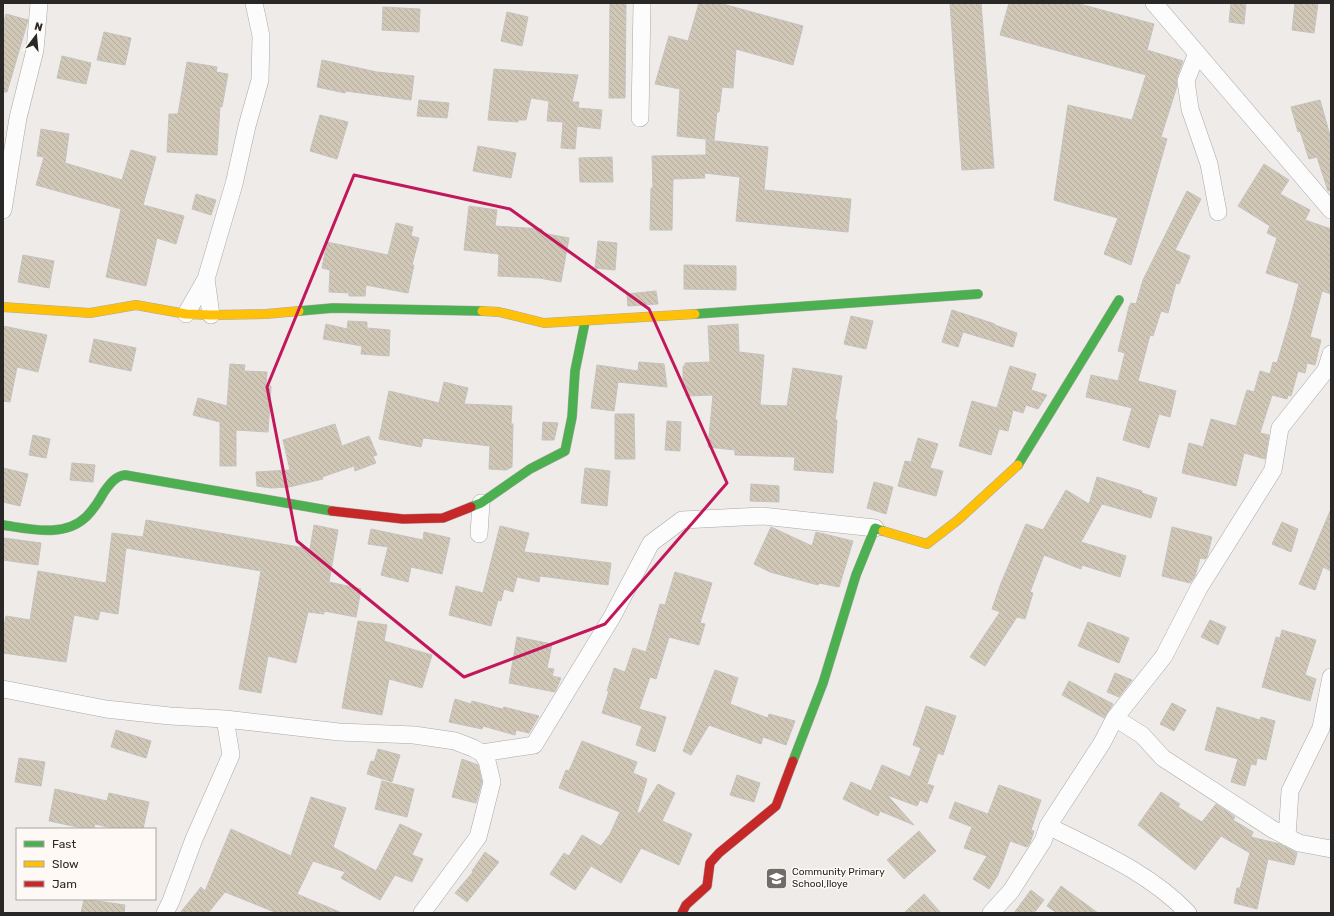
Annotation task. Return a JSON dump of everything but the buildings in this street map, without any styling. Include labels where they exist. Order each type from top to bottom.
[{"type":"street","points":[[3,210],[18,118],[35,50],[40,3]]},
{"type":"street","points":[[186,314],[206,279],[234,184],[247,126],[260,80],[261,36],[254,3]]},
{"type":"street","points":[[640,118],[642,3]]},
{"type":"street","points":[[1154,3],[1331,210]]},
{"type":"street","points":[[1197,53],[1186,81],[1190,109],[1209,164],[1218,212]]},
{"type":"street","points":[[206,279],[211,315]]},
{"type":"street","points":[[3,307],[22,307],[90,313],[136,305],[186,314],[211,315],[266,314],[333,308],[431,311],[474,310],[499,312],[544,323],[585,322],[978,294]]},
{"type":"street","points":[[3,689],[106,709],[170,716],[225,718],[339,732],[414,735],[455,741],[482,753],[534,745],[612,618],[651,543],[682,520],[762,516],[875,528],[927,544],[958,520],[1021,462],[1119,300]]},
{"type":"street","points":[[3,525],[41,530],[68,528],[88,517],[112,483],[122,475],[134,474],[231,494],[353,515],[403,519],[443,518],[481,503],[530,469],[565,451],[572,417],[575,370],[585,322]]},
{"type":"street","points":[[991,913],[1011,891],[1043,841],[1048,826],[1102,743],[1115,718],[1164,656],[1198,588],[1273,470],[1280,428],[1326,370],[1331,354]]},
{"type":"street","points":[[479,534],[481,503]]},
{"type":"street","points":[[682,913],[686,905],[707,886],[710,863],[719,853],[776,806],[823,683],[856,575],[875,528]]},
{"type":"street","points":[[1287,837],[1290,791],[1322,728],[1331,677]]},
{"type":"street","points":[[165,913],[171,901],[194,839],[231,755],[225,718]]},
{"type":"street","points":[[1115,718],[1142,735],[1163,758],[1272,829],[1299,843],[1331,849]]},
{"type":"street","points":[[422,913],[478,837],[492,782],[487,761],[482,753]]},
{"type":"street","points":[[1048,826],[1124,865],[1175,900],[1188,913]]},
{"type":"highlighted area","points":[[354,175],[510,209],[649,309],[727,483],[605,624],[464,677],[297,541],[267,387]]},
{"type":"traffic: fast","points":[[695,314],[978,294]]},
{"type":"traffic: fast","points":[[1018,465],[1119,300]]},
{"type":"traffic: fast","points":[[299,311],[333,308],[482,311]]},
{"type":"traffic: fast","points":[[471,507],[481,503],[530,469],[565,451],[572,417],[575,371],[585,322]]},
{"type":"traffic: fast","points":[[3,525],[35,530],[57,530],[68,528],[77,524],[86,517],[110,484],[118,477],[125,475],[332,511]]},
{"type":"traffic: fast","points":[[793,761],[823,683],[856,575],[875,528],[883,531]]},
{"type":"traffic: slow","points":[[3,307],[90,313],[136,305],[186,314],[211,315],[266,314],[299,311]]},
{"type":"traffic: slow","points":[[482,311],[499,312],[544,323],[695,314]]},
{"type":"traffic: slow","points":[[883,531],[927,544],[958,520],[1018,465]]},
{"type":"traffic: jam","points":[[332,511],[403,519],[443,518],[471,507]]},
{"type":"traffic: jam","points":[[682,913],[686,905],[707,886],[710,863],[719,853],[776,806],[793,761]]},
{"type":"place","name":"Community Primary School,Iloye","points":[[777,878]]}]
